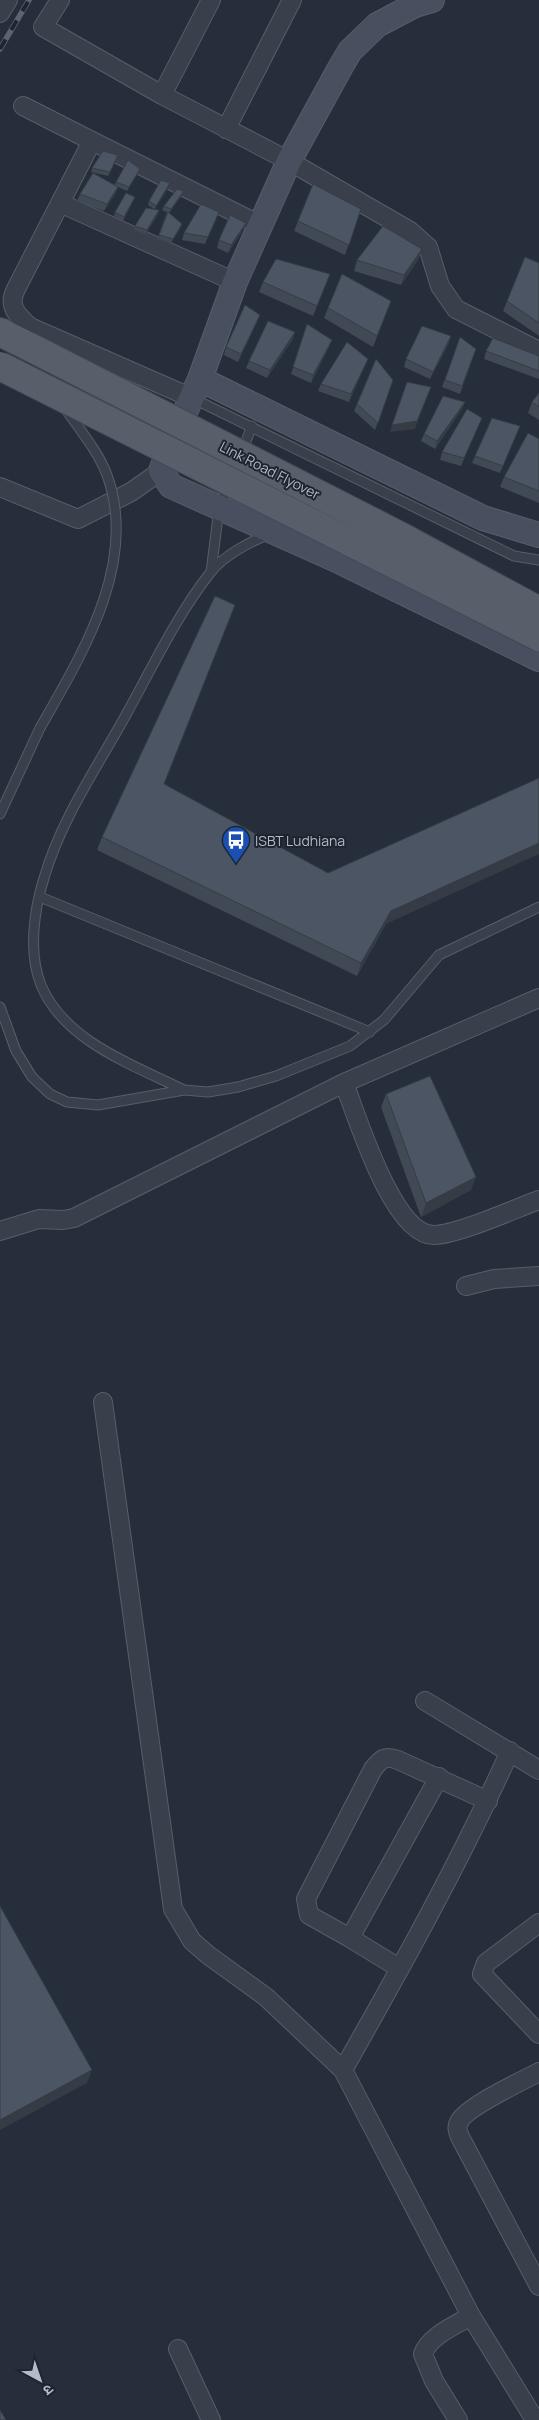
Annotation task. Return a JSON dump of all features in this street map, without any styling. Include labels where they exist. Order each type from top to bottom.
[{"type":"main road","name":"Link Road Flyover","points":[[0,332],[402,537],[539,611]]},
{"type":"main road","name":"Link Road Flyover","points":[[0,366],[57,397],[539,637]]},
{"type":"street","points":[[0,13],[8,0]]},
{"type":"street","points":[[60,0],[43,27],[162,95],[289,161],[419,238],[428,247],[440,286],[456,309],[539,351]]},
{"type":"street","points":[[162,95],[211,0]]},
{"type":"street","points":[[226,129],[292,0]]},
{"type":"street","points":[[418,2],[377,25],[350,51],[289,161],[235,282],[196,388],[162,464],[162,471],[171,486],[341,562],[539,659]]},
{"type":"street","points":[[23,106],[260,225]]},
{"type":"street","points":[[92,141],[11,298],[16,312],[30,327],[196,388],[483,518],[539,535]]},
{"type":"street","points":[[60,203],[235,282]]},
{"type":"street","points":[[0,487],[78,519],[132,492],[162,471]]},
{"type":"street","points":[[0,1230],[39,1219],[74,1218],[344,1083],[539,998]]},
{"type":"street","points":[[344,1083],[382,1181],[396,1208],[419,1232],[434,1235],[460,1228],[539,1200]]},
{"type":"street","points":[[466,1286],[494,1279],[539,1276]]},
{"type":"street","points":[[103,1402],[173,1909],[192,1941],[208,1955],[266,1997],[343,2070],[472,2316],[538,2420]]},
{"type":"street","points":[[425,1701],[539,1770]]},
{"type":"street","points":[[343,2070],[488,1801],[510,1751]]},
{"type":"street","points":[[399,1968],[310,1915],[306,1899],[373,1769],[382,1758],[390,1756],[488,1801]]},
{"type":"street","points":[[350,1938],[439,1778]]},
{"type":"street","points":[[539,1923],[486,1963],[482,1974],[539,2034]]},
{"type":"street","points":[[539,2072],[470,2110],[459,2121],[457,2128],[460,2137],[532,2257],[539,2286]]},
{"type":"street","points":[[458,2420],[434,2381],[423,2354],[428,2345],[436,2338],[472,2316]]},
{"type":"street","points":[[178,2349],[211,2420]]},
{"type":"lane","points":[[196,388],[252,426],[514,556],[539,560]]},
{"type":"lane","points":[[0,814],[40,728],[71,674],[101,609],[114,559],[115,512],[107,475],[88,441],[57,397]]},
{"type":"lane","points":[[211,572],[219,509],[252,426]]},
{"type":"lane","points":[[184,1090],[92,1043],[64,1019],[49,1002],[35,962],[34,936],[40,898],[44,878],[62,830],[180,618],[211,572],[238,550],[274,533]]},
{"type":"lane","points":[[40,898],[370,1032]]},
{"type":"lane","points":[[0,1007],[16,1051],[32,1077],[50,1094],[67,1102],[98,1105],[184,1090],[208,1092],[238,1087],[276,1076],[350,1046],[384,1020],[439,956],[539,907]]},
{"type":"building","points":[[103,151],[118,155],[110,172],[92,168]]},
{"type":"building","points":[[128,160],[140,169],[129,187],[116,182]]},
{"type":"building","points":[[93,173],[118,187],[107,204],[80,194]]},
{"type":"building","points":[[161,180],[170,183],[156,206],[149,201]]},
{"type":"building","points":[[313,184],[361,209],[349,245],[298,221]]},
{"type":"building","points":[[177,189],[184,191],[171,209],[164,206]]},
{"type":"building","points":[[126,193],[135,197],[124,217],[115,212]]},
{"type":"building","points":[[201,204],[219,212],[208,237],[184,233]]},
{"type":"building","points":[[146,208],[159,210],[147,230],[135,226]]},
{"type":"building","points":[[168,212],[182,224],[173,239],[159,235]]},
{"type":"building","points":[[230,215],[246,223],[231,245],[219,240]]},
{"type":"building","points":[[383,226],[422,249],[404,275],[357,260]]},
{"type":"building","points":[[525,257],[539,263],[539,323],[507,301]]},
{"type":"building","points":[[276,259],[330,274],[317,306],[263,282]]},
{"type":"building","points":[[342,274],[391,301],[377,336],[328,308]]},
{"type":"building","points":[[245,305],[260,315],[241,354],[226,347]]},
{"type":"building","points":[[268,321],[295,332],[270,370],[249,361]]},
{"type":"building","points":[[307,324],[332,340],[313,375],[293,367]]},
{"type":"building","points":[[422,326],[451,336],[433,372],[406,359]]},
{"type":"building","points":[[460,337],[476,349],[462,386],[445,380]]},
{"type":"building","points":[[493,338],[539,356],[539,371],[486,351]]},
{"type":"building","points":[[347,342],[368,359],[351,394],[321,384]]},
{"type":"building","points":[[376,359],[393,380],[378,423],[357,404]]},
{"type":"building","points":[[407,382],[431,387],[417,421],[392,425]]},
{"type":"building","points":[[539,393],[539,407],[532,402]]},
{"type":"building","points":[[443,396],[465,402],[437,441],[424,434]]},
{"type":"building","points":[[467,409],[482,418],[464,458],[442,452]]},
{"type":"building","points":[[492,418],[520,426],[503,466],[475,456]]},
{"type":"building","points":[[528,433],[539,439],[539,491],[504,477]]},
{"type":"building","points":[[215,596],[235,605],[164,784],[328,873],[539,778],[539,843],[391,911],[361,963],[102,837]]},
{"type":"building","points":[[430,1076],[476,1177],[426,1203],[386,1094]]},
{"type":"building","points":[[0,1906],[92,2070],[0,2120]]},
{"type":"building","points":[[0,2410],[6,2420],[0,2420]]},
{"type":"railway","points":[[0,49],[29,0]]},
{"type":"place","name":"ISBT Ludhiana","points":[[236,864]]}]
